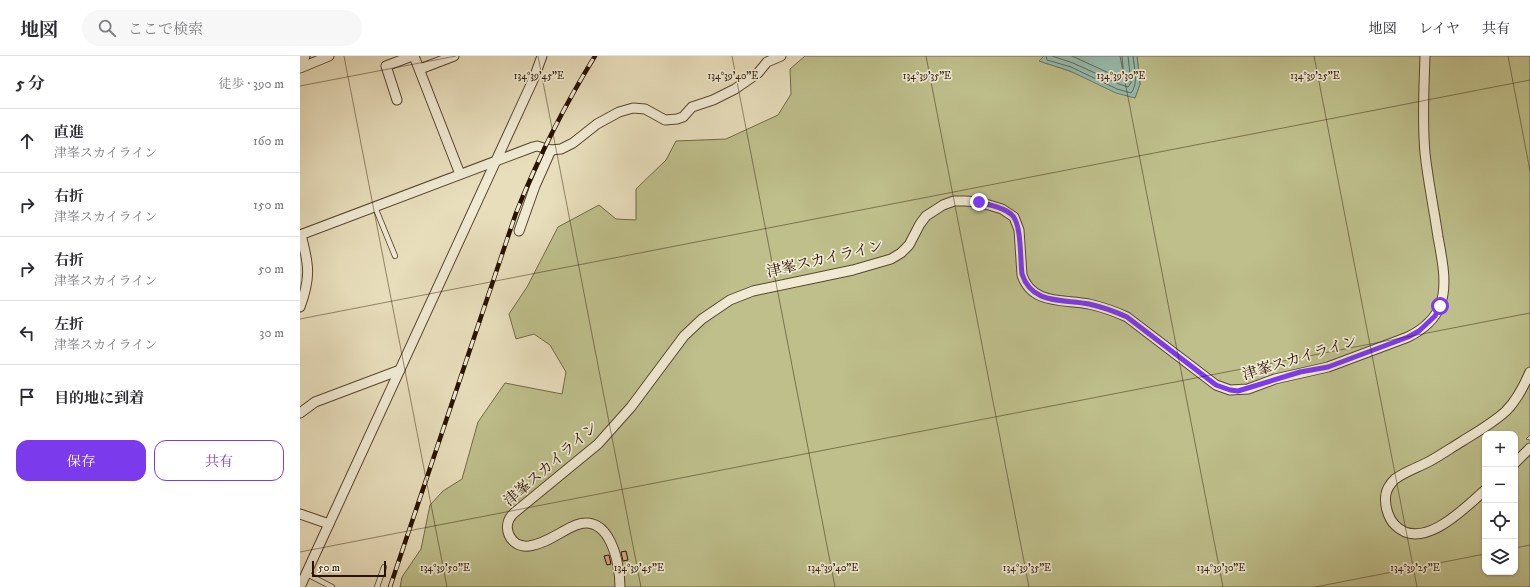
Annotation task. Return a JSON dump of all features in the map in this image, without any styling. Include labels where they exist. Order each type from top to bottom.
[{"type":"main road","points":[[300,62],[303,56]]},
{"type":"street","points":[[300,68],[329,56]]},
{"type":"street","points":[[397,100],[386,66],[413,56],[420,70],[460,174]]},
{"type":"street","points":[[420,70],[454,56]]},
{"type":"street","points":[[300,587],[534,78],[542,56]]},
{"type":"street","points":[[300,307],[308,280],[308,259],[301,235],[533,147],[537,146],[551,150],[561,149],[573,143],[597,124],[619,112],[634,108],[645,109],[665,120],[683,117],[692,107],[713,100],[735,89],[758,73],[767,62],[781,56]]},
{"type":"street","name":"津峯スカイライン","points":[[620,587],[616,559],[611,543],[605,532],[597,526],[592,524],[581,524],[537,544],[522,546],[513,542],[509,536],[507,525],[509,519],[514,513],[598,444],[631,407],[684,336],[702,319],[730,300],[753,291],[853,270],[891,259],[902,253],[910,245],[920,224],[926,216],[943,205],[954,201],[979,202],[1002,209],[1012,214],[1016,220],[1019,230],[1022,274],[1024,281],[1031,290],[1040,296],[1054,300],[1087,304],[1110,310],[1127,317],[1216,385],[1230,390],[1248,389],[1281,378],[1328,367],[1408,337],[1419,331],[1435,316],[1443,296],[1443,270],[1425,153],[1423,127],[1425,56]]},
{"type":"street","points":[[519,231],[535,186],[551,150]]},
{"type":"street","points":[[300,412],[314,402],[400,370]]},
{"type":"street","points":[[1482,493],[1451,520],[1434,530],[1420,533],[1407,532],[1396,526],[1388,512],[1386,500],[1388,486],[1396,478],[1432,460],[1489,424],[1507,410],[1520,393],[1530,372]]},
{"type":"street","points":[[1518,460],[1530,448]]},
{"type":"street","points":[[300,514],[329,524]]},
{"type":"lane","points":[[375,206],[395,256]]},
{"type":"lane","points":[[377,587],[384,567]]},
{"type":"lane","points":[[307,574],[332,587]]},
{"type":"green space","points":[[805,56],[1044,56],[1039,61],[1070,71],[1135,98],[1140,84],[1137,56],[1530,56],[1530,435],[1526,439],[1530,440],[1530,587],[400,587],[402,577],[421,549],[430,505],[443,491],[462,479],[478,422],[505,383],[562,394],[566,372],[550,345],[534,334],[516,339],[509,314],[527,287],[558,227],[599,205],[616,219],[636,220],[636,189],[666,160],[676,141],[726,139],[778,115],[791,94],[790,69]]},
{"type":"water","points":[[1044,56],[1137,56],[1140,84],[1135,98],[1116,93],[1070,71],[1039,61]]},
{"type":"building","points":[[626,551],[628,560],[623,561],[621,552]]},
{"type":"building","points":[[609,555],[611,564],[607,565],[604,556]]},
{"type":"railway","points":[[390,587],[516,213],[533,172],[552,133],[595,56]]},
{"type":"route","points":[[979,202],[1002,209],[1012,214],[1016,220],[1020,236],[1022,274],[1027,286],[1035,293],[1054,300],[1087,304],[1110,310],[1127,317],[1216,385],[1230,390],[1238,391],[1248,389],[1300,372],[1328,367],[1408,337],[1428,324],[1435,316],[1440,306]]}]
